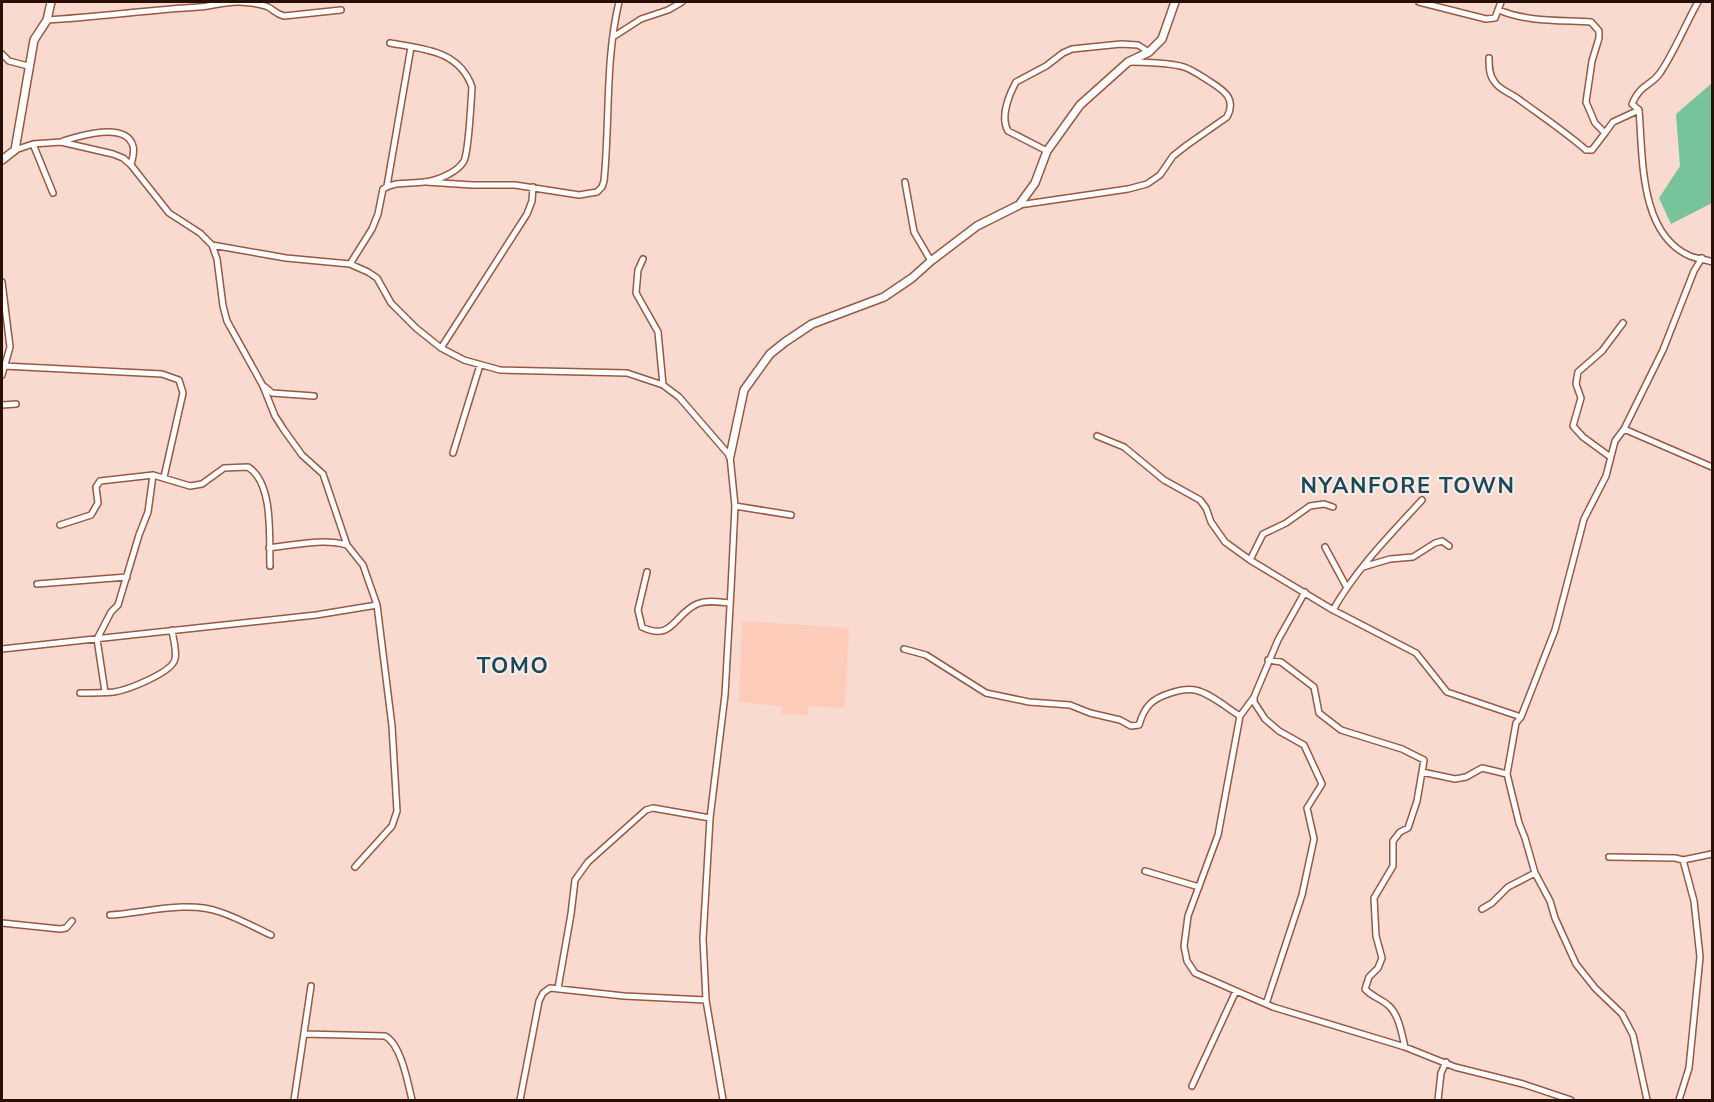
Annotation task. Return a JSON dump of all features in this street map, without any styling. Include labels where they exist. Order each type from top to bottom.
[{"type":"street","points":[[15,150],[34,40],[47,20],[51,2]]},
{"type":"street","points":[[47,20],[213,6],[226,2],[262,5],[284,16],[341,10]]},
{"type":"street","points":[[350,264],[372,229],[378,214],[383,189],[387,186],[426,182],[533,187],[579,195],[597,192],[604,181],[608,136],[610,50],[619,2]]},
{"type":"street","points":[[613,37],[641,19],[668,10],[682,2]]},
{"type":"street","points":[[1018,205],[1035,183],[1047,151],[1080,105],[1128,62],[1149,52],[1162,39],[1175,2]]},
{"type":"street","points":[[1419,2],[1486,19],[1495,18],[1502,2]]},
{"type":"street","points":[[1698,2],[1659,74],[1643,86],[1636,94],[1632,104],[1639,110],[1646,190],[1656,225],[1675,247],[1691,257],[1713,262]]},
{"type":"street","points":[[1499,10],[1533,18],[1591,22],[1596,26],[1599,38],[1592,61],[1586,102],[1595,123],[1605,133]]},
{"type":"street","points":[[390,43],[444,54],[464,71],[472,87],[465,158],[453,171],[426,182]]},
{"type":"street","points":[[1047,151],[1008,131],[1005,126],[1004,117],[1016,82],[1072,49],[1121,44],[1138,45],[1149,52]]},
{"type":"street","points":[[387,186],[411,47]]},
{"type":"street","points":[[2,54],[9,61],[28,66]]},
{"type":"street","points":[[1489,58],[1492,80],[1496,85],[1563,130],[1586,150],[1592,150],[1613,122],[1639,110]]},
{"type":"street","points":[[723,1101],[706,1000],[704,902],[710,818],[725,695],[735,506],[730,456],[744,390],[771,354],[785,342],[812,324],[884,297],[912,278],[977,226],[1018,205],[1128,189],[1147,184],[1160,176],[1173,156],[1227,117],[1230,100],[1226,92],[1183,67],[1150,62],[1128,62]]},
{"type":"street","points":[[2,160],[15,150],[33,144],[61,142],[97,132],[115,133],[129,139],[134,148],[131,165]]},
{"type":"street","points":[[61,142],[123,158],[169,213],[200,233],[212,245],[217,260],[227,321],[263,387],[275,416],[302,455],[323,474],[347,545],[363,565],[377,605],[392,726],[397,811],[392,826],[355,867]]},
{"type":"street","points":[[33,144],[53,193]]},
{"type":"street","points":[[905,182],[914,232],[931,261]]},
{"type":"street","points":[[441,348],[527,214],[532,201],[533,187]]},
{"type":"street","points":[[212,245],[286,258],[350,264],[368,272],[378,278],[391,303],[399,312],[441,348],[480,365],[500,370],[527,372],[627,373],[663,385],[679,397],[730,456]]},
{"type":"street","points":[[1647,1101],[1633,1035],[1622,1014],[1595,988],[1576,964],[1555,918],[1550,901],[1534,873],[1507,774],[1516,723],[1521,717],[1555,630],[1584,519],[1606,476],[1609,456],[1615,441],[1624,429],[1663,350],[1694,271],[1702,258]]},
{"type":"street","points":[[643,259],[636,293],[658,332],[663,385]]},
{"type":"street","points":[[2,282],[4,314],[10,347],[2,375]]},
{"type":"street","points":[[1609,456],[1583,437],[1574,426],[1581,398],[1576,384],[1578,372],[1602,351],[1623,323]]},
{"type":"street","points":[[453,453],[480,365]]},
{"type":"street","points":[[4,366],[162,374],[179,380],[183,393],[164,477]]},
{"type":"street","points":[[263,387],[272,393],[314,396]]},
{"type":"street","points":[[2,405],[16,404]]},
{"type":"street","points":[[1624,429],[1713,466]]},
{"type":"street","points":[[1097,436],[1124,447],[1164,480],[1200,500],[1206,507],[1211,522],[1225,542],[1250,560],[1333,610],[1416,653],[1447,692],[1521,717]]},
{"type":"street","points":[[60,525],[91,515],[98,503],[96,488],[100,481],[153,475],[190,486],[202,484],[224,468],[248,467],[260,479],[264,488],[269,524],[270,566]]},
{"type":"street","points":[[105,692],[96,639],[111,612],[118,605],[148,512],[153,475]]},
{"type":"street","points":[[1333,610],[1346,586],[1361,567],[1422,500]]},
{"type":"street","points":[[1250,560],[1263,534],[1286,523],[1310,506],[1324,504],[1333,507]]},
{"type":"street","points":[[735,506],[791,515]]},
{"type":"street","points":[[1361,567],[1390,559],[1413,557],[1442,541],[1449,546]]},
{"type":"street","points":[[269,548],[321,542],[339,542],[347,545]]},
{"type":"street","points":[[1325,547],[1346,586]]},
{"type":"street","points":[[647,572],[638,610],[642,627],[651,631],[660,632],[675,625],[689,608],[699,603],[708,601],[729,603]]},
{"type":"street","points":[[37,584],[127,577]]},
{"type":"street","points":[[1305,592],[1268,660],[1254,697],[1240,716],[1218,835],[1188,916],[1184,946],[1187,962],[1196,973],[1266,1004],[1405,1047],[1455,1067],[1523,1084],[1571,1101]]},
{"type":"street","points":[[2,649],[316,615],[377,605]]},
{"type":"street","points":[[80,693],[116,692],[148,680],[168,669],[175,662],[176,656],[172,630]]},
{"type":"street","points":[[904,649],[926,654],[986,693],[1029,702],[1070,705],[1120,720],[1131,726],[1138,725],[1149,705],[1155,700],[1174,692],[1194,690],[1207,695],[1240,716]]},
{"type":"street","points":[[1268,660],[1281,662],[1314,687],[1320,712],[1341,730],[1402,749],[1425,760],[1417,801],[1408,828],[1400,832],[1394,841],[1393,866],[1374,898],[1376,936],[1382,958],[1378,968],[1369,977],[1365,989],[1370,995],[1390,1006],[1401,1029],[1405,1047]]},
{"type":"street","points":[[1254,697],[1254,702],[1265,718],[1279,731],[1304,745],[1322,784],[1307,808],[1314,838],[1302,895],[1266,1004]]},
{"type":"street","points":[[1422,772],[1455,779],[1466,777],[1482,768],[1507,774]]},
{"type":"street","points":[[558,988],[575,880],[588,862],[646,810],[653,808],[710,818]]},
{"type":"street","points":[[1608,857],[1683,860],[1713,854]]},
{"type":"street","points":[[1679,1101],[1689,1068],[1701,957],[1694,901],[1683,860]]},
{"type":"street","points":[[1145,871],[1199,887]]},
{"type":"street","points":[[1482,909],[1492,903],[1508,887],[1534,873]]},
{"type":"street","points":[[110,915],[140,913],[154,908],[218,911],[271,935]]},
{"type":"street","points":[[2,923],[60,929],[66,928],[72,921]]},
{"type":"street","points":[[294,1101],[311,986]]},
{"type":"street","points":[[520,1101],[539,1001],[543,993],[550,988],[624,996],[706,1000]]},
{"type":"street","points":[[1192,1086],[1236,991]]},
{"type":"street","points":[[304,1034],[385,1036],[391,1040],[402,1062],[412,1101]]},
{"type":"street","points":[[1438,1101],[1441,1073],[1446,1062]]},
{"type":"shaded area","points":[[742,621],[849,628],[845,708],[808,706],[808,715],[781,714],[781,706],[739,702]]},
{"type":"green space","points":[[1712,83],[1712,203],[1671,224],[1659,198],[1680,166],[1676,114]]},
{"type":"district","name":"NYANFORE TOWN","points":[[1408,486]]},
{"type":"district","name":"TOMO","points":[[513,666]]}]
